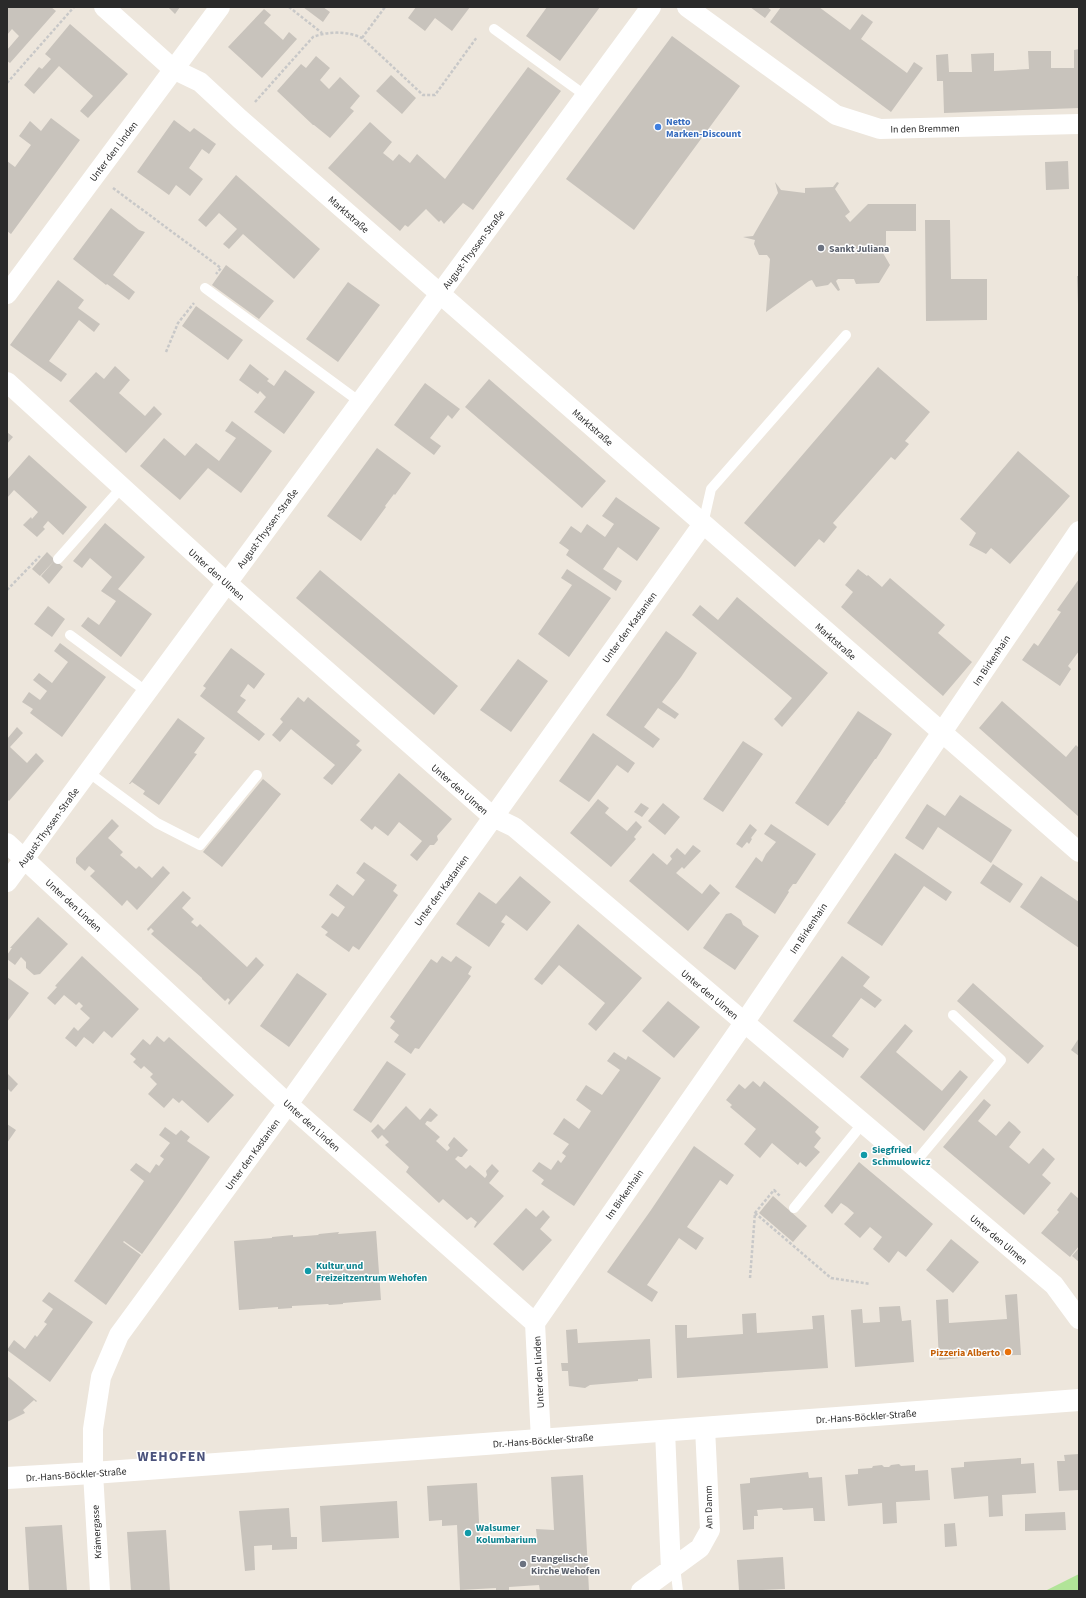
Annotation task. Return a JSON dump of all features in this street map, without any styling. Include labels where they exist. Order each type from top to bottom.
[{"type":"main road","name":"Dr.-Hans-Böckler-Straße","points":[[7,1478],[93,1473],[1079,1400]]},
{"type":"street","name":"Marktstraße","points":[[104,7],[173,69],[200,82],[240,119],[1079,852]]},
{"type":"street","name":"Unter den Linden","points":[[7,294],[220,7]]},
{"type":"street","name":"August-Thyssen-Straße","points":[[7,882],[651,7]]},
{"type":"street","name":"In den Bremmen","points":[[687,7],[836,114],[880,129],[1079,124]]},
{"type":"street","name":"Unter den Ulmen","points":[[7,382],[227,583],[493,817],[514,827],[1054,1285],[1079,1319]]},
{"type":"street","name":"Unter den Kastanien","points":[[93,1473],[93,1429],[101,1377],[120,1335],[288,1104],[703,524]]},
{"type":"street","name":"Im Birkenhain","points":[[535,1323],[744,1023],[1079,531]]},
{"type":"street","name":"Unter den Linden","points":[[7,843],[288,1104],[535,1323],[541,1440]]},
{"type":"street","name":"Am Damm","points":[[641,1591],[700,1548],[710,1530],[705,1428]]},
{"type":"street","points":[[665,1431],[673,1568]]},
{"type":"street","name":"Krämergasse","points":[[93,1473],[100,1591]]},
{"type":"lane","points":[[494,29],[586,96]]},
{"type":"lane","points":[[205,288],[360,402]]},
{"type":"lane","name":"Unter den Kastanien","points":[[703,524],[710,489],[846,335]]},
{"type":"lane","points":[[58,559],[122,487]]},
{"type":"lane","points":[[70,635],[147,692]]},
{"type":"lane","points":[[88,772],[157,823],[200,845],[257,775]]},
{"type":"lane","points":[[913,1165],[1001,1060],[953,1015]]},
{"type":"lane","points":[[794,1208],[863,1123]]},
{"type":"lane","points":[[673,1568],[678,1591]]},
{"type":"path","points":[[7,83],[74,7]]},
{"type":"path","points":[[289,7],[323,33]]},
{"type":"path","points":[[362,38],[385,7]]},
{"type":"path","points":[[240,119],[313,37],[323,33],[353,33],[362,38],[423,95],[435,95],[481,32],[494,29]]},
{"type":"path","points":[[95,175],[221,268],[178,323],[166,352]]},
{"type":"path","points":[[7,590],[46,549],[58,559]]},
{"type":"path","points":[[750,1278],[755,1214],[774,1190],[794,1208]]},
{"type":"path","points":[[755,1214],[831,1278],[870,1284]]},
{"type":"green space","points":[[1079,1574],[1079,1591],[1045,1591]]},
{"type":"building","points":[[7,7],[51,7],[56,11],[10,63],[7,61],[7,50],[19,36],[12,29],[7,35]]},
{"type":"building","points":[[168,7],[180,7],[175,14]]},
{"type":"building","points":[[303,7],[323,7],[330,12],[323,22]]},
{"type":"building","points":[[416,7],[470,7],[452,31],[435,18],[425,31],[408,18]]},
{"type":"building","points":[[547,7],[600,7],[560,61],[526,36]]},
{"type":"building","points":[[750,7],[767,7],[771,10],[765,18]]},
{"type":"building","points":[[781,7],[819,7],[850,30],[862,14],[873,22],[861,39],[907,73],[914,62],[923,68],[891,112],[770,22]]},
{"type":"building","points":[[264,9],[271,15],[264,23],[283,40],[289,32],[297,39],[262,78],[228,47]]},
{"type":"building","points":[[70,24],[128,74],[88,118],[80,111],[93,96],[59,66],[34,94],[24,85],[39,67],[42,69],[51,59],[45,54]]},
{"type":"building","name":"Netto Marken-Discount","points":[[672,36],[740,86],[634,230],[566,179]]},
{"type":"building","points":[[1079,49],[1079,108],[944,113],[943,81],[937,81],[936,55],[948,54],[949,72],[972,72],[971,54],[994,53],[994,71],[1029,69],[1028,51],[1051,51],[1051,68],[1074,68],[1074,50]]},
{"type":"building","points":[[316,56],[330,68],[320,80],[329,89],[340,77],[360,96],[350,108],[354,111],[330,138],[313,125],[277,91],[301,64],[306,68]]},
{"type":"building","points":[[528,67],[561,91],[473,210],[463,203],[444,224],[441,220],[439,222],[426,209],[408,227],[405,225],[400,231],[328,168],[370,122],[392,142],[383,153],[393,161],[399,154],[410,163],[417,154],[445,179]]},
{"type":"building","points":[[391,75],[416,98],[402,114],[376,91]]},
{"type":"building","points":[[51,118],[80,140],[11,234],[7,231],[7,161],[15,167],[31,145],[19,136],[30,121],[41,131]]},
{"type":"building","points":[[174,120],[190,132],[194,128],[216,144],[209,154],[202,149],[189,168],[203,179],[190,196],[176,185],[169,195],[137,172]]},
{"type":"building","points":[[1068,161],[1069,189],[1046,190],[1045,162]]},
{"type":"building","points":[[236,175],[320,249],[294,279],[243,234],[229,249],[223,244],[237,229],[219,213],[206,227],[198,220]]},
{"type":"building","name":"Sankt Juliana","points":[[775,182],[781,190],[805,193],[805,188],[833,187],[837,182],[839,183],[835,189],[850,212],[845,216],[850,222],[868,204],[916,204],[916,231],[886,231],[886,251],[883,253],[890,265],[879,283],[856,284],[854,279],[838,279],[836,281],[840,290],[838,291],[831,282],[828,285],[816,287],[812,280],[766,312],[770,259],[767,255],[759,255],[754,244],[755,240],[743,237],[753,236],[778,193]]},
{"type":"building","points":[[111,208],[139,230],[145,232],[113,275],[135,292],[129,300],[107,284],[106,285],[73,259]]},
{"type":"building","points":[[925,220],[950,220],[951,279],[987,279],[987,320],[926,321]]},
{"type":"building","points":[[226,265],[274,301],[259,319],[212,285]]},
{"type":"building","points":[[1077,276],[1079,276],[1079,304],[1078,304]]},
{"type":"building","points":[[58,280],[84,300],[78,308],[100,324],[94,332],[79,320],[49,361],[67,374],[61,382],[10,345]]},
{"type":"building","points":[[348,282],[380,305],[338,362],[306,339]]},
{"type":"building","points":[[196,306],[243,340],[228,360],[182,326]]},
{"type":"building","points":[[250,364],[269,379],[267,381],[274,386],[285,370],[315,392],[284,434],[254,412],[266,397],[260,391],[258,394],[239,380]]},
{"type":"building","points":[[115,366],[130,380],[119,393],[145,416],[154,406],[162,414],[126,453],[69,401],[96,372],[104,379]]},
{"type":"building","points":[[878,367],[930,412],[905,441],[909,444],[895,460],[891,457],[833,523],[837,527],[824,543],[819,539],[795,567],[744,523]]},
{"type":"building","points":[[489,379],[606,481],[582,508],[465,407]]},
{"type":"building","points":[[425,383],[460,409],[452,419],[448,415],[430,438],[441,446],[434,455],[394,425]]},
{"type":"building","points":[[232,421],[272,451],[241,493],[208,468],[180,500],[140,466],[164,438],[185,456],[196,443],[219,461],[236,438],[225,431]]},
{"type":"building","points":[[7,432],[13,437],[7,444]]},
{"type":"building","points":[[377,448],[411,473],[385,506],[386,507],[361,541],[327,516]]},
{"type":"building","points":[[1018,451],[1070,496],[1010,564],[991,548],[986,554],[969,545],[976,533],[960,519]]},
{"type":"building","points":[[29,455],[87,507],[63,535],[48,521],[43,527],[45,529],[37,537],[23,525],[31,517],[32,519],[38,512],[14,490],[7,498],[7,480]]},
{"type":"building","points":[[616,497],[660,528],[637,561],[618,547],[603,569],[622,581],[616,591],[566,555],[569,550],[559,543],[571,526],[581,533],[587,524],[605,537],[614,524],[602,516]]},
{"type":"building","points":[[105,523],[145,557],[118,589],[152,614],[121,657],[81,626],[88,617],[99,625],[116,601],[101,591],[112,577],[90,558],[82,568],[73,561]]},
{"type":"building","points":[[47,552],[55,560],[40,576],[32,569]]},
{"type":"building","points":[[55,560],[63,567],[49,584],[41,576]]},
{"type":"building","points":[[567,569],[611,598],[569,657],[538,634],[572,585],[561,578]]},
{"type":"building","points":[[858,569],[882,587],[890,578],[945,625],[938,633],[972,662],[943,696],[841,607],[853,592],[845,585]]},
{"type":"building","points":[[320,570],[458,686],[434,715],[296,598]]},
{"type":"building","points":[[1079,579],[1079,651],[1068,666],[1071,669],[1060,686],[1022,660],[1034,643],[1038,646],[1061,612],[1057,610]]},
{"type":"building","points":[[737,597],[828,673],[782,727],[774,719],[792,698],[692,615],[700,605],[718,620]]},
{"type":"building","points":[[48,606],[65,619],[52,637],[34,624]]},
{"type":"building","points":[[666,631],[697,653],[662,702],[679,714],[675,719],[658,708],[644,727],[660,739],[653,748],[606,715]]},
{"type":"building","points":[[60,643],[106,677],[62,737],[30,713],[33,709],[22,702],[29,692],[40,700],[47,691],[33,680],[39,673],[52,683],[68,662],[54,651]]},
{"type":"building","points":[[231,648],[265,674],[254,689],[248,684],[240,696],[246,700],[237,712],[265,734],[259,741],[200,696],[206,688],[203,686]]},
{"type":"building","points":[[518,659],[548,681],[511,732],[480,710]]},
{"type":"building","points":[[298,697],[304,702],[308,697],[360,741],[356,745],[362,750],[332,785],[323,778],[335,765],[291,729],[280,742],[272,735],[283,722],[280,719]]},
{"type":"building","points":[[1002,701],[1066,757],[1076,745],[1079,748],[1079,817],[979,728]]},
{"type":"building","points":[[858,711],[892,734],[828,826],[795,803]]},
{"type":"building","points":[[178,718],[205,738],[194,753],[197,754],[159,805],[143,794],[145,791],[132,782],[129,784]]},
{"type":"building","points":[[17,727],[23,733],[10,747],[27,763],[36,753],[44,761],[9,801],[7,799],[7,739]]},
{"type":"building","points":[[593,733],[635,763],[628,773],[617,765],[589,802],[559,781]]},
{"type":"building","points":[[743,741],[763,754],[723,812],[703,799]]},
{"type":"building","points":[[399,773],[452,819],[437,836],[438,840],[434,845],[430,845],[417,861],[410,855],[422,841],[399,822],[388,836],[375,826],[372,830],[360,820]]},
{"type":"building","points":[[263,779],[281,794],[222,867],[203,852]]},
{"type":"building","points":[[960,795],[1012,830],[991,863],[938,827],[923,850],[905,838],[927,804],[945,816]]},
{"type":"building","points":[[598,799],[609,808],[605,813],[627,831],[636,821],[642,827],[634,837],[636,839],[611,867],[570,833]]},
{"type":"building","points":[[641,803],[649,808],[642,817],[634,812]]},
{"type":"building","points":[[663,803],[680,817],[665,835],[648,821]]},
{"type":"building","points":[[112,819],[119,826],[108,838],[123,852],[120,855],[136,869],[139,866],[152,878],[163,866],[170,873],[137,910],[127,900],[122,906],[90,876],[95,871],[89,866],[85,871],[76,863],[76,858]]},
{"type":"building","points":[[750,824],[757,830],[751,838],[752,839],[749,844],[747,842],[742,848],[736,844]]},
{"type":"building","points":[[771,824],[816,854],[796,884],[793,884],[788,891],[789,892],[775,914],[735,887],[756,857],[762,862],[766,854],[776,842],[764,834]]},
{"type":"building","points":[[693,845],[701,851],[684,869],[682,867],[676,873],[702,894],[710,884],[720,893],[688,931],[629,881],[653,853],[667,865],[672,859],[670,856],[677,848],[685,855]]},
{"type":"building","points":[[895,853],[952,892],[946,901],[924,886],[882,946],[847,923]]},
{"type":"building","points":[[364,862],[397,885],[393,891],[398,895],[359,950],[353,946],[349,952],[325,935],[328,932],[321,927],[332,913],[338,917],[345,907],[329,895],[337,884],[353,896],[365,880],[356,873]]},
{"type":"building","points":[[993,864],[1023,884],[1010,903],[980,883]]},
{"type":"building","points":[[520,876],[551,902],[527,931],[506,915],[501,922],[505,924],[489,947],[456,924],[479,892],[496,904]]},
{"type":"building","points":[[1041,876],[1079,902],[1079,948],[1020,907]]},
{"type":"building","points":[[183,891],[191,898],[182,908],[194,919],[191,922],[197,927],[200,924],[247,967],[256,957],[264,965],[229,1005],[228,1003],[230,1000],[228,998],[225,1001],[202,978],[151,934],[154,931],[151,928],[148,931],[147,929]]},
{"type":"building","points":[[731,913],[741,920],[743,925],[759,936],[735,970],[703,948],[726,914]]},
{"type":"building","points":[[38,917],[68,944],[40,974],[34,975],[26,968],[26,962],[21,957],[15,965],[7,959],[7,955],[12,948],[10,948]]},
{"type":"building","points":[[578,924],[642,978],[596,1031],[588,1024],[605,1003],[559,965],[542,985],[534,979]]},
{"type":"building","points":[[82,956],[139,1009],[112,1038],[104,1031],[93,1044],[84,1037],[76,1047],[65,1038],[74,1027],[78,1031],[90,1018],[80,1009],[83,1006],[79,1002],[76,1005],[64,995],[55,1005],[47,998],[57,987],[55,986]]},
{"type":"building","points":[[442,956],[451,962],[456,956],[472,967],[468,974],[471,976],[419,1049],[415,1048],[411,1054],[394,1042],[399,1035],[390,1028],[395,1021],[390,1017],[431,959],[437,963]]},
{"type":"building","points":[[842,956],[870,977],[863,986],[882,1000],[875,1008],[861,998],[832,1036],[849,1049],[843,1058],[793,1021]]},
{"type":"building","points":[[297,973],[327,994],[289,1047],[260,1026]]},
{"type":"building","points":[[7,977],[29,993],[7,1022]]},
{"type":"building","points":[[973,983],[1044,1046],[1028,1064],[957,1001]]},
{"type":"building","points":[[668,1001],[700,1027],[674,1058],[642,1031]]},
{"type":"building","points":[[905,1024],[913,1031],[896,1052],[936,1086],[942,1091],[960,1070],[968,1077],[924,1131],[860,1077]]},
{"type":"building","points":[[157,1036],[164,1042],[169,1037],[234,1095],[208,1123],[182,1100],[179,1103],[173,1098],[164,1108],[148,1094],[157,1084],[150,1077],[153,1074],[144,1066],[141,1069],[133,1062],[136,1059],[130,1054],[143,1039],[150,1045]]},
{"type":"building","points":[[1079,1038],[1079,1056],[1071,1050]]},
{"type":"building","points":[[614,1052],[626,1060],[628,1056],[661,1078],[574,1206],[541,1184],[544,1180],[532,1171],[539,1162],[551,1170],[558,1160],[561,1163],[566,1156],[562,1153],[569,1144],[553,1134],[564,1118],[579,1129],[591,1111],[576,1100],[586,1085],[602,1095],[620,1070],[607,1061]]},
{"type":"building","points":[[387,1061],[406,1074],[371,1123],[353,1110]]},
{"type":"building","points":[[7,1073],[18,1084],[11,1092],[7,1088]]},
{"type":"building","points":[[753,1081],[760,1087],[764,1081],[819,1127],[815,1132],[821,1138],[814,1147],[820,1152],[806,1167],[800,1162],[798,1165],[772,1143],[760,1158],[744,1144],[756,1129],[730,1107],[732,1105],[726,1100],[739,1084],[745,1089]]},
{"type":"building","points":[[984,1099],[991,1105],[978,1121],[996,1136],[1009,1121],[1015,1126],[1021,1132],[1009,1147],[1029,1164],[1043,1148],[1055,1159],[1042,1175],[1051,1183],[1024,1215],[943,1147]]},
{"type":"building","points":[[406,1106],[420,1120],[430,1108],[438,1115],[431,1122],[427,1121],[425,1124],[440,1137],[436,1141],[447,1151],[450,1148],[448,1145],[454,1137],[468,1150],[462,1157],[458,1156],[455,1159],[466,1169],[470,1165],[485,1178],[487,1175],[486,1171],[492,1164],[499,1171],[489,1183],[504,1196],[475,1228],[474,1227],[477,1222],[471,1217],[467,1220],[443,1199],[439,1203],[406,1172],[409,1167],[385,1145],[389,1142],[382,1135],[378,1139],[371,1131],[378,1124],[384,1130]]},
{"type":"building","points":[[7,1124],[16,1130],[7,1143]]},
{"type":"building","points":[[165,1127],[176,1135],[181,1130],[190,1137],[187,1141],[210,1157],[142,1254],[124,1241],[123,1242],[141,1255],[106,1305],[74,1281],[144,1181],[130,1170],[136,1163],[150,1173],[156,1164],[159,1166],[164,1159],[160,1156],[170,1143],[159,1135]]},
{"type":"building","points":[[694,1146],[734,1175],[727,1185],[720,1180],[687,1227],[704,1238],[696,1250],[679,1238],[647,1285],[658,1292],[652,1302],[607,1272]]},
{"type":"building","points":[[859,1162],[933,1224],[906,1257],[898,1251],[889,1263],[873,1249],[882,1237],[870,1227],[860,1238],[844,1224],[854,1213],[841,1203],[832,1214],[824,1206]]},
{"type":"building","points":[[1071,1192],[1079,1199],[1079,1246],[1070,1257],[1041,1233],[1059,1212],[1057,1210]]},
{"type":"building","points":[[773,1196],[807,1226],[793,1242],[759,1213]]},
{"type":"building","points":[[526,1208],[536,1217],[543,1210],[550,1217],[540,1229],[552,1240],[523,1271],[493,1244]]},
{"type":"building","name":"Kultur und Freizeitzentrum Wehofen","points":[[376,1231],[381,1300],[329,1305],[292,1306],[292,1308],[278,1309],[278,1307],[239,1310],[234,1241],[293,1235],[293,1237],[339,1232],[338,1234]]},
{"type":"building","points":[[951,1239],[979,1262],[953,1293],[926,1270]]},
{"type":"building","points":[[1079,1248],[1079,1262],[1072,1256]]},
{"type":"building","points":[[49,1292],[93,1322],[50,1382],[7,1350],[14,1340],[25,1349],[35,1335],[37,1337],[47,1324],[44,1322],[53,1309],[42,1301]]},
{"type":"building","points":[[1017,1294],[1021,1355],[980,1356],[939,1360],[936,1300],[948,1299],[949,1323],[1007,1319],[1005,1295]]},
{"type":"building","points":[[900,1306],[902,1321],[911,1320],[914,1362],[855,1367],[851,1310],[862,1309],[863,1323],[880,1322],[879,1307]]},
{"type":"building","points":[[756,1313],[757,1333],[813,1329],[812,1316],[824,1315],[828,1368],[677,1378],[675,1325],[687,1325],[687,1338],[743,1334],[742,1314]]},
{"type":"building","points":[[577,1329],[578,1343],[650,1339],[652,1378],[638,1379],[638,1381],[590,1385],[585,1388],[569,1386],[568,1371],[562,1371],[561,1363],[568,1363],[566,1330]]},
{"type":"building","points":[[7,1376],[37,1401],[36,1402],[34,1400],[23,1410],[25,1413],[7,1422]]},
{"type":"building","points":[[1079,1454],[1079,1490],[1059,1491],[1057,1461],[1065,1461],[1064,1455]]},
{"type":"building","points":[[1021,1458],[1021,1464],[1034,1463],[1036,1493],[1002,1495],[1003,1516],[989,1517],[988,1496],[954,1499],[951,1468],[964,1467],[964,1462]]},
{"type":"building","points":[[899,1464],[901,1466],[915,1465],[915,1471],[928,1470],[930,1500],[896,1502],[897,1523],[883,1524],[882,1503],[848,1506],[845,1475],[858,1474],[858,1469],[872,1468],[873,1466],[882,1465],[884,1467],[889,1467],[891,1465]]},
{"type":"building","points":[[808,1472],[809,1478],[822,1477],[825,1521],[814,1521],[813,1508],[757,1510],[758,1516],[754,1516],[754,1529],[743,1530],[740,1484],[750,1483],[750,1478]]},
{"type":"building","name":"Evangelische Kirche Wehofen","points":[[583,1475],[589,1591],[540,1591],[539,1585],[509,1587],[509,1591],[496,1591],[496,1588],[460,1590],[457,1525],[442,1526],[442,1520],[429,1521],[427,1486],[477,1483],[480,1541],[537,1538],[536,1529],[554,1530],[551,1477]]},
{"type":"building","points":[[397,1501],[399,1538],[322,1542],[320,1506]]},
{"type":"building","points":[[289,1508],[291,1537],[297,1537],[297,1549],[272,1550],[272,1545],[254,1546],[255,1570],[245,1571],[239,1511]]},
{"type":"building","points":[[1065,1512],[1066,1530],[1025,1531],[1025,1514]]},
{"type":"building","points":[[955,1523],[957,1546],[945,1547],[944,1524]]},
{"type":"building","points":[[62,1525],[67,1591],[29,1591],[25,1527]]},
{"type":"building","points":[[166,1530],[170,1591],[131,1591],[127,1532]]},
{"type":"building","points":[[783,1557],[785,1589],[739,1591],[737,1560]]},
{"type":"place","name":"Netto Marken-Discount","points":[[658,127]]},
{"type":"place","name":"Sankt Juliana","points":[[821,248]]},
{"type":"place","name":"Siegfried Schmulowicz","points":[[864,1155]]},
{"type":"place","name":"Kultur und Freizeitzentrum Wehofen","points":[[308,1271]]},
{"type":"place","name":"Pizzeria Alberto","points":[[1008,1352]]},
{"type":"place","name":"Walsumer Kolumbarium","points":[[468,1533]]},
{"type":"place","name":"Evangelische Kirche Wehofen","points":[[523,1564]]},
{"type":"district","name":"WEHOFEN","points":[[172,1456]]}]
